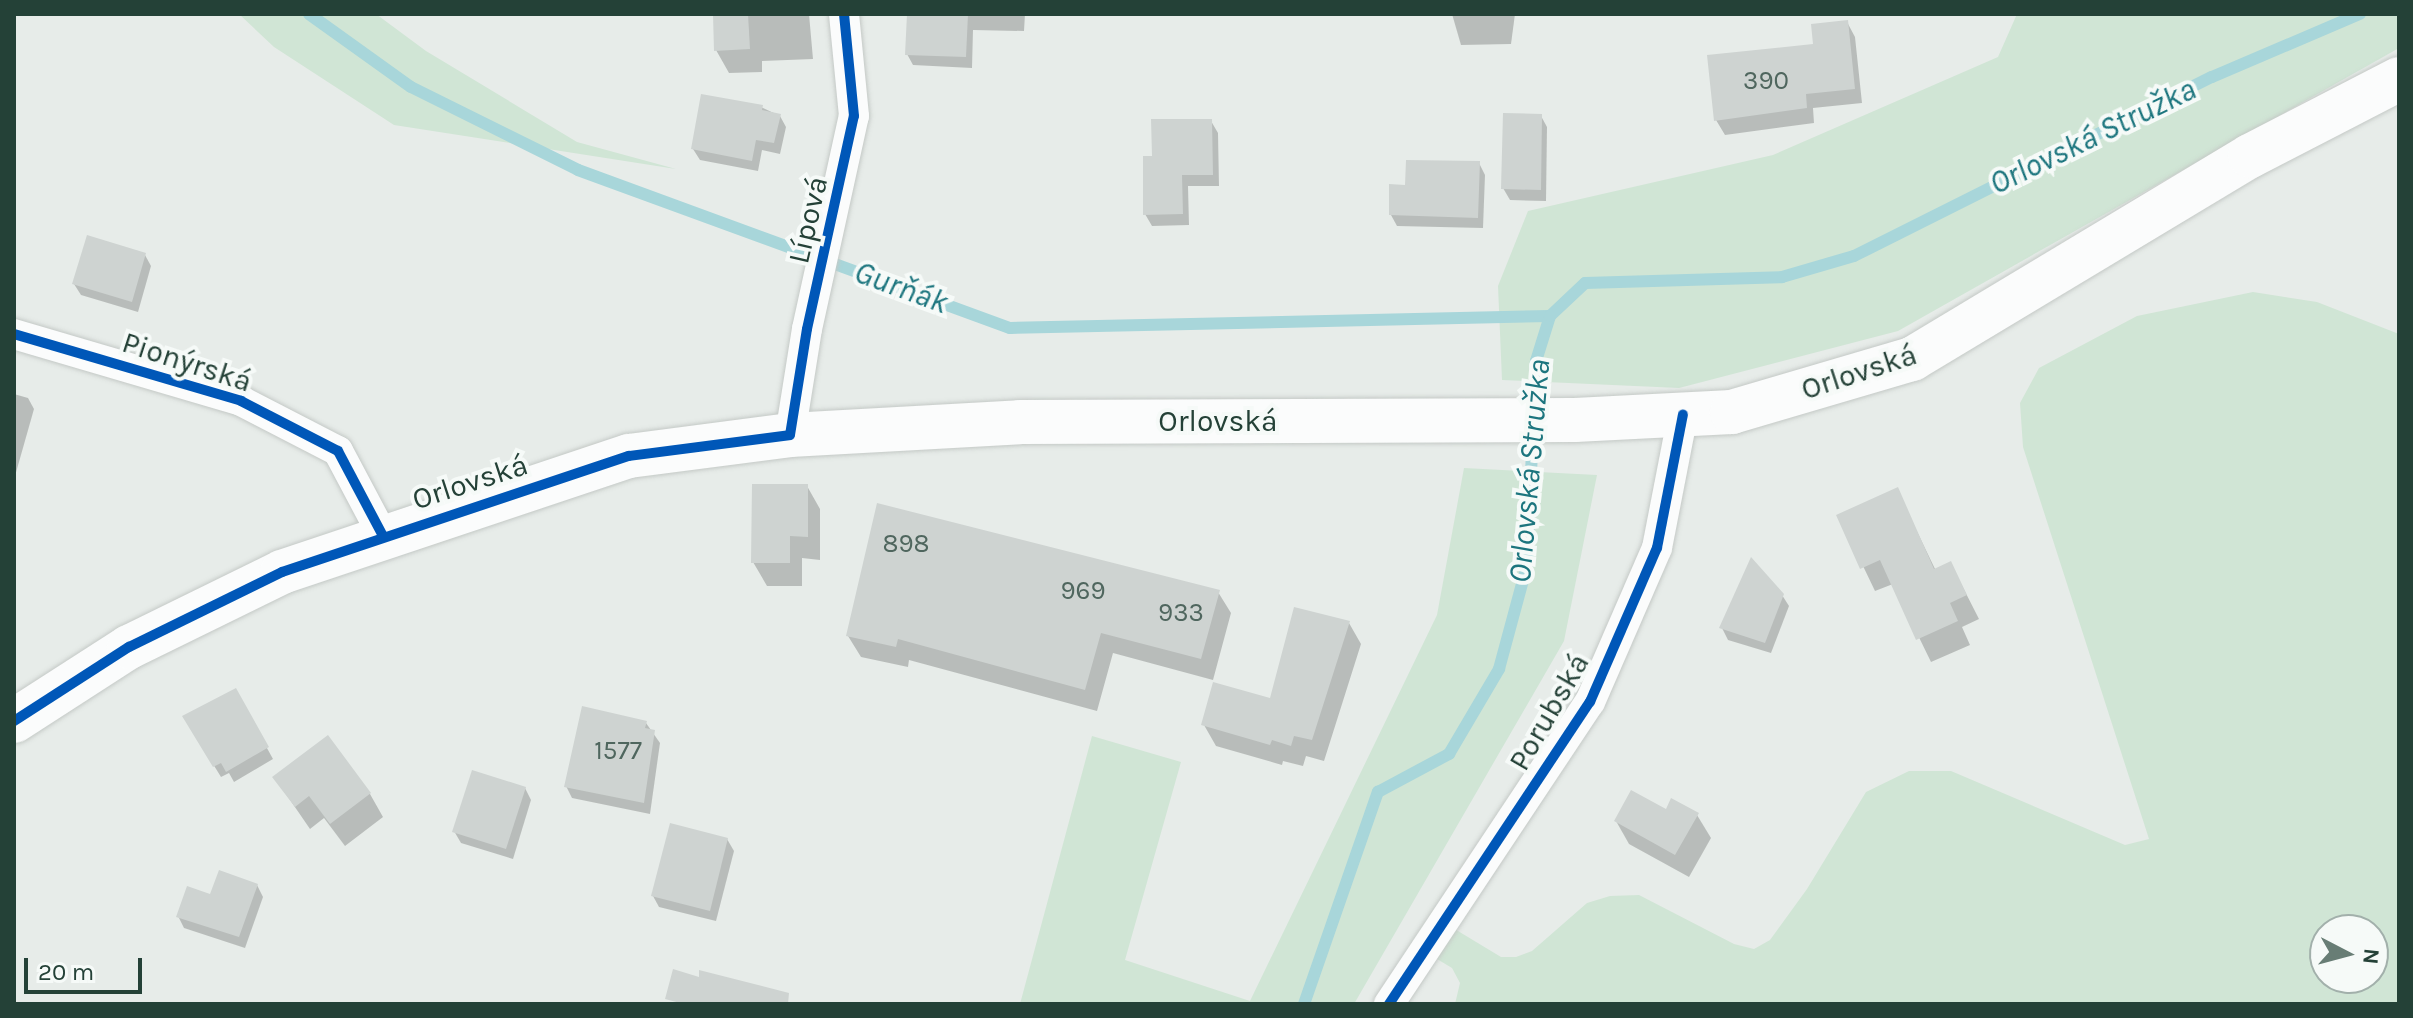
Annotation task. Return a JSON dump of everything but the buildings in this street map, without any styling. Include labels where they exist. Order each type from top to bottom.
[{"type":"main road","name":"Orlovská","points":[[14,721],[143,640],[282,572],[629,456],[790,435],[1020,422],[1575,420],[1732,412],[1912,359],[2250,156],[2399,79]]},
{"type":"street","name":"Lípová","points":[[790,435],[854,116],[844,14]]},
{"type":"street","name":"Pionýrská","points":[[14,334],[241,401],[338,451],[383,536]]},
{"type":"street","name":"Porubská","points":[[1389,1004],[1590,702],[1657,548],[1683,414]]},
{"type":"green space","points":[[239,14],[376,14],[426,51],[577,142],[676,169],[394,125],[274,47]]},
{"type":"green space","points":[[2017,14],[2399,14],[2399,48],[1898,331],[1679,388],[1502,380],[1498,286],[1528,211],[1773,155],[1998,57]]},
{"type":"green space","points":[[2253,292],[2317,302],[2399,334],[2399,1004],[1455,1004],[1460,983],[1452,968],[1437,959],[1453,928],[1501,957],[1516,957],[1532,951],[1587,903],[1610,896],[1639,895],[1734,944],[1754,949],[1770,940],[1807,889],[1866,792],[1909,771],[1951,771],[2125,845],[2149,839],[2023,447],[2020,403],[2039,368],[2137,316]]},
{"type":"green space","points":[[1464,468],[1597,475],[1564,641],[1354,1004],[1020,1004],[1092,736],[1181,762],[1125,960],[1250,1001],[1437,615]]},
{"type":"waterway","name":"Gurňák","points":[[309,14],[411,87],[578,170],[1010,328],[1550,316]]},
{"type":"waterway","name":"Orlovská Stružka","points":[[1304,1004],[1378,792],[1449,754],[1499,669],[1527,565],[1536,361],[1550,316],[1585,283],[1782,277],[1854,256],[2212,77],[2360,14]]},
{"type":"cycle path","points":[[14,721],[129,647],[282,572],[629,456],[790,435],[807,329],[854,116],[844,14]]},
{"type":"cycle path","points":[[14,334],[241,401],[338,451],[383,536]]},
{"type":"cycle path","points":[[1389,1004],[1590,702],[1657,548],[1683,414]]}]
